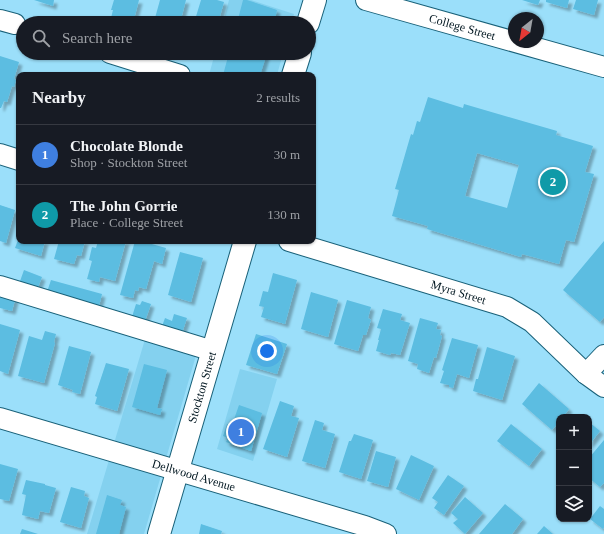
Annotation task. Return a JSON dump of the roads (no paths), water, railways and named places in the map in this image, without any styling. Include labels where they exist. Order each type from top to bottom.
[{"type":"main road","points":[[310,16],[315,0]]},
{"type":"main road","points":[[294,72],[298,60]]},
{"type":"main road","name":"Stockton Street","points":[[159,534],[243,244]]},
{"type":"street","name":"College Street","points":[[366,0],[604,67]]},
{"type":"street","points":[[132,60],[170,72]]},
{"type":"street","points":[[0,154],[16,159]]},
{"type":"street","name":"Myra Street","points":[[298,244],[507,307],[532,322],[586,374],[604,387]]},
{"type":"street","points":[[0,286],[212,351]]},
{"type":"street","points":[[586,374],[604,355]]},
{"type":"street","name":"Dellwood Avenue","points":[[0,418],[365,526],[386,534]]},
{"type":"place","name":"The John Gorrie","points":[[553,182]]},
{"type":"place","name":"Chocolate Blonde","points":[[241,432]]}]
